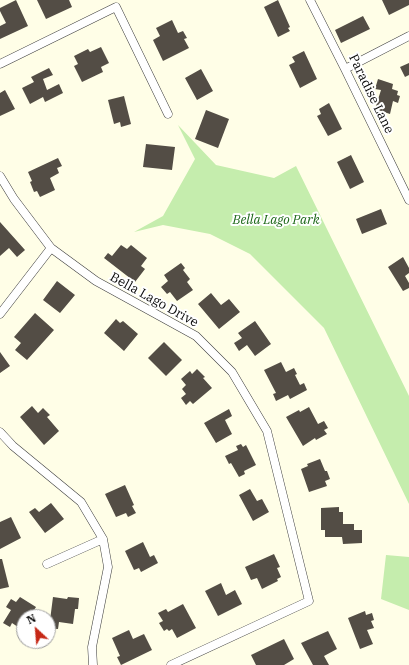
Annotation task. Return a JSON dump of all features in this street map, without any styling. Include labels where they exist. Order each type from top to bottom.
[{"type":"street","name":"Paradise Lane","points":[[310,0],[409,200]]},
{"type":"street","points":[[0,64],[116,6],[168,114]]},
{"type":"street","points":[[345,69],[409,36]]},
{"type":"street","name":"Bella Lago Drive","points":[[0,176],[14,199],[51,248],[96,281],[196,336],[232,372],[267,431],[309,601],[171,665]]},
{"type":"street","points":[[0,314],[51,248]]},
{"type":"street","points":[[0,432],[12,446],[81,502],[102,539],[108,567],[92,647],[93,665]]},
{"type":"street","points":[[47,564],[102,539]]},
{"type":"green space","name":"Bella Lago Park","points":[[178,125],[216,165],[274,178],[296,166],[409,396],[409,504],[324,328],[250,254],[210,234],[163,225],[134,232],[163,216],[195,159]]},
{"type":"green space","points":[[386,555],[409,557],[409,610],[381,599]]},
{"type":"building","points":[[16,0],[28,26],[0,39],[0,26],[6,23],[0,8]]},
{"type":"building","points":[[37,0],[69,0],[72,7],[46,19]]},
{"type":"building","points":[[278,0],[290,27],[288,28],[290,31],[278,37],[264,7]]},
{"type":"building","points":[[382,0],[409,0],[409,5],[389,15]]},
{"type":"building","points":[[363,16],[370,29],[341,43],[335,30]]},
{"type":"building","points":[[172,20],[178,33],[183,31],[187,38],[184,39],[189,48],[163,61],[153,40],[160,36],[156,28]]},
{"type":"building","points":[[101,47],[109,63],[101,67],[103,72],[82,82],[74,66],[78,64],[74,56],[88,49],[90,52]]},
{"type":"building","points":[[304,51],[317,79],[300,88],[289,65],[295,62],[292,57]]},
{"type":"building","points":[[409,63],[409,75],[405,77],[400,67]]},
{"type":"building","points":[[49,68],[53,75],[43,79],[47,90],[59,84],[63,93],[45,102],[43,97],[30,104],[22,88],[34,82],[31,77]]},
{"type":"building","points":[[201,69],[213,91],[197,100],[185,78]]},
{"type":"building","points":[[378,79],[393,84],[392,89],[398,91],[397,95],[400,96],[398,103],[393,101],[390,114],[375,109],[381,90],[375,89]]},
{"type":"building","points":[[5,90],[15,109],[0,116],[0,93]]},
{"type":"building","points":[[124,96],[131,124],[121,127],[120,122],[114,124],[108,100]]},
{"type":"building","points":[[329,103],[342,129],[328,136],[317,116],[321,114],[319,109]]},
{"type":"building","points":[[206,110],[229,119],[218,148],[195,139]]},
{"type":"building","points":[[146,144],[175,147],[172,170],[143,167]]},
{"type":"building","points":[[351,155],[364,182],[350,189],[337,162]]},
{"type":"building","points":[[58,158],[62,166],[57,168],[59,173],[50,178],[55,190],[40,197],[37,191],[34,192],[30,182],[32,181],[28,172]]},
{"type":"building","points":[[381,209],[387,224],[362,234],[356,219]]},
{"type":"building","points":[[0,222],[25,250],[17,257],[9,248],[0,256]]},
{"type":"building","points":[[121,245],[127,249],[131,245],[147,258],[141,266],[145,269],[135,282],[104,258],[108,253],[112,256]]},
{"type":"building","points":[[403,257],[409,268],[409,273],[405,276],[409,283],[409,288],[403,291],[388,267]]},
{"type":"building","points":[[181,263],[185,268],[183,270],[190,279],[187,282],[193,290],[177,301],[170,292],[167,294],[161,287],[168,281],[164,275]]},
{"type":"building","points":[[57,281],[75,295],[60,313],[43,300]]},
{"type":"building","points":[[211,293],[221,305],[229,299],[240,312],[219,329],[198,304]]},
{"type":"building","points":[[35,313],[54,330],[27,360],[15,350],[21,343],[14,337]]},
{"type":"building","points":[[116,319],[120,323],[123,321],[138,334],[124,351],[104,333]]},
{"type":"building","points":[[255,321],[271,344],[255,356],[247,345],[239,351],[234,343],[242,338],[238,333]]},
{"type":"building","points":[[164,342],[182,360],[166,376],[148,358]]},
{"type":"building","points":[[0,352],[10,366],[0,373]]},
{"type":"building","points":[[281,362],[286,372],[294,368],[297,374],[295,375],[300,385],[304,383],[307,390],[290,399],[288,395],[276,401],[273,394],[276,393],[264,370]]},
{"type":"building","points":[[197,369],[205,377],[203,378],[212,388],[193,404],[190,401],[186,405],[181,398],[186,394],[182,389],[186,385],[181,379],[190,371],[192,374]]},
{"type":"building","points":[[32,406],[38,413],[43,408],[50,415],[47,417],[59,431],[44,445],[20,417]]},
{"type":"building","points":[[309,407],[318,424],[324,421],[328,428],[324,430],[327,434],[316,440],[315,438],[303,446],[286,417],[299,410],[300,412]]},
{"type":"building","points":[[229,409],[232,416],[225,420],[232,434],[216,443],[204,423]]},
{"type":"building","points":[[241,444],[243,447],[246,445],[256,465],[244,471],[245,474],[239,477],[225,456],[238,450],[236,446]]},
{"type":"building","points":[[320,459],[330,479],[325,481],[327,486],[309,492],[301,469],[308,466],[307,464]]},
{"type":"building","points":[[125,485],[136,513],[128,517],[126,513],[116,517],[105,494]]},
{"type":"building","points":[[250,489],[257,501],[262,499],[269,512],[253,521],[239,495]]},
{"type":"building","points":[[51,503],[64,519],[45,533],[29,512],[35,508],[39,512]]},
{"type":"building","points":[[339,507],[339,512],[343,512],[343,524],[354,524],[354,530],[362,530],[362,543],[343,544],[342,537],[325,537],[325,530],[321,530],[321,508]]},
{"type":"building","points":[[11,517],[21,538],[0,549],[0,522]]},
{"type":"building","points":[[143,542],[150,557],[154,555],[158,563],[141,572],[139,568],[134,570],[125,551]]},
{"type":"building","points":[[274,554],[280,567],[277,568],[281,577],[277,579],[278,581],[262,589],[257,578],[251,580],[245,567]]},
{"type":"building","points":[[0,559],[2,559],[9,587],[0,589]]},
{"type":"building","points":[[221,583],[226,595],[235,590],[242,604],[218,616],[205,591]]},
{"type":"building","points":[[20,597],[36,607],[35,609],[16,609],[16,626],[12,623],[10,627],[3,623],[11,610],[6,607],[11,599],[16,602]]},
{"type":"building","points":[[53,597],[67,599],[68,597],[79,598],[78,609],[75,609],[73,624],[59,622],[58,629],[56,629],[56,609],[51,609]]},
{"type":"building","points":[[183,604],[196,628],[177,638],[172,629],[169,631],[167,629],[164,631],[159,623],[163,621],[158,613],[166,609],[168,612]]},
{"type":"building","points":[[365,611],[366,615],[372,613],[374,620],[371,621],[374,628],[367,630],[373,644],[360,649],[348,618]]},
{"type":"building","points":[[129,630],[133,639],[144,634],[152,650],[121,665],[117,657],[120,656],[112,638]]},
{"type":"building","points":[[328,631],[337,649],[324,656],[329,665],[313,665],[301,643]]},
{"type":"building","points":[[284,639],[294,659],[284,665],[256,665],[251,655]]}]
